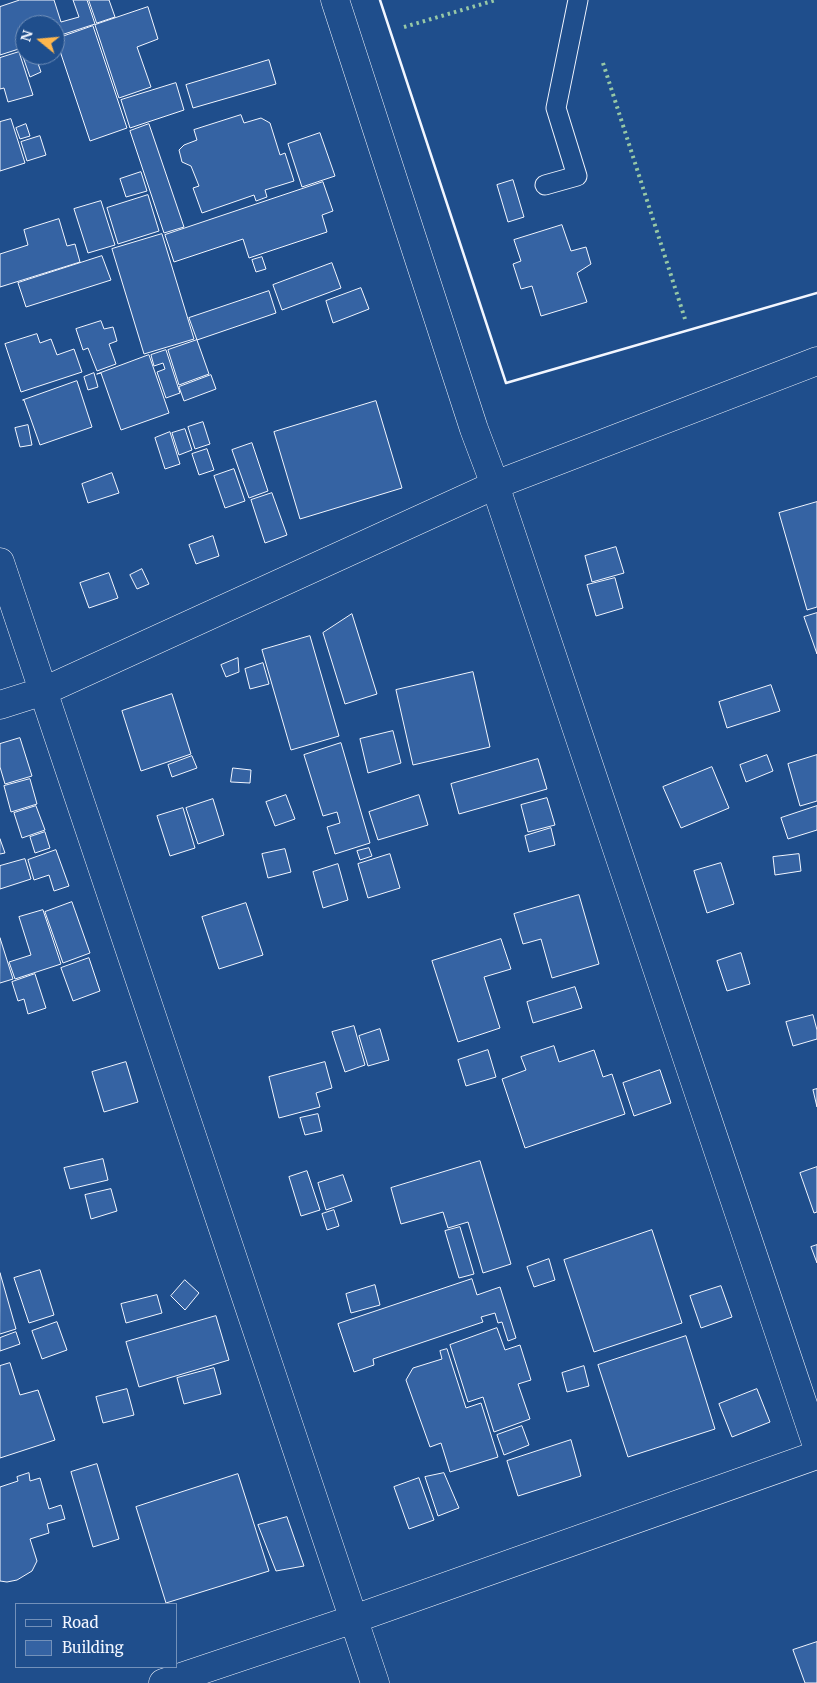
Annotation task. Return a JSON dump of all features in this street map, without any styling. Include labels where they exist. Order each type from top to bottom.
[{"type":"street","points":[[335,0],[474,430],[495,485],[817,1446]]},
{"type":"street","points":[[0,705],[44,691],[495,485],[817,361]]},
{"type":"street","points":[[0,562],[375,1683]]},
{"type":"street","points":[[163,1683],[354,1619],[817,1455]]},
{"type":"lane","points":[[545,185],[577,176],[556,108],[578,0]]},
{"type":"building","points":[[20,0],[54,0],[59,15],[15,15],[15,50],[0,55],[0,7]]},
{"type":"building","points":[[73,0],[87,0],[95,24],[65,34],[65,21],[79,17]]},
{"type":"building","points":[[89,0],[109,0],[115,17],[97,23]]},
{"type":"building","points":[[148,7],[158,39],[137,47],[151,87],[119,98],[95,25]]},
{"type":"building","points":[[93,26],[127,128],[90,141],[65,65],[65,36]]},
{"type":"building","points":[[15,53],[15,65],[23,65],[33,95],[8,102],[4,88],[0,89],[0,58]]},
{"type":"building","points":[[269,60],[276,84],[193,108],[186,85]]},
{"type":"building","points":[[26,65],[39,65],[41,72],[30,77]]},
{"type":"building","points":[[176,83],[184,110],[130,128],[121,100]]},
{"type":"building","points":[[241,115],[244,123],[261,118],[270,123],[280,155],[285,153],[294,181],[265,190],[267,197],[256,201],[254,195],[202,213],[193,188],[199,186],[191,166],[182,162],[179,150],[184,145],[197,140],[194,130]]},
{"type":"building","points":[[11,119],[25,163],[0,171],[0,122]]},
{"type":"building","points":[[26,124],[30,136],[20,139],[16,128]]},
{"type":"building","points":[[149,124],[184,227],[164,233],[130,131]]},
{"type":"building","points":[[320,133],[335,176],[302,187],[288,144]]},
{"type":"building","points":[[40,136],[46,155],[27,161],[21,142]]},
{"type":"building","points":[[141,172],[147,191],[126,197],[120,179]]},
{"type":"building","points":[[513,180],[524,217],[508,222],[497,185]]},
{"type":"building","points":[[323,182],[333,211],[322,215],[327,232],[249,258],[243,239],[174,262],[165,235]]},
{"type":"building","points":[[148,195],[159,231],[118,244],[107,208]]},
{"type":"building","points":[[101,201],[115,245],[88,253],[74,209]]},
{"type":"building","points":[[59,219],[67,246],[75,244],[80,262],[0,287],[0,254],[28,245],[24,230]]},
{"type":"building","points":[[562,225],[571,251],[586,247],[591,264],[577,273],[587,302],[541,316],[532,286],[521,289],[513,264],[521,261],[514,240]]},
{"type":"building","points":[[162,234],[194,339],[144,354],[112,249]]},
{"type":"building","points":[[102,256],[111,280],[26,307],[18,283]]},
{"type":"building","points":[[262,257],[266,269],[256,272],[252,260]]},
{"type":"building","points":[[332,263],[341,288],[282,310],[273,285]]},
{"type":"building","points":[[361,288],[369,309],[333,323],[326,301]]},
{"type":"building","points":[[269,291],[276,313],[197,340],[189,318]]},
{"type":"building","points":[[101,321],[104,329],[113,327],[117,341],[109,344],[116,364],[97,371],[88,348],[83,350],[76,329]]},
{"type":"building","points":[[37,334],[40,343],[51,339],[57,355],[74,349],[82,372],[21,392],[5,344]]},
{"type":"building","points":[[197,340],[209,374],[179,385],[168,350]]},
{"type":"building","points":[[166,350],[180,393],[166,398],[157,372],[165,369],[163,363],[154,366],[151,355]]},
{"type":"building","points":[[149,355],[169,413],[121,430],[101,373],[97,374]]},
{"type":"building","points":[[94,373],[98,387],[88,390],[84,377]]},
{"type":"building","points":[[211,375],[216,389],[184,401],[179,387]]},
{"type":"building","points":[[77,381],[92,427],[40,445],[23,400]]},
{"type":"building","points":[[376,401],[402,488],[300,519],[274,432]]},
{"type":"building","points":[[203,422],[210,444],[195,449],[188,427]]},
{"type":"building","points":[[28,425],[32,445],[20,447],[15,428]]},
{"type":"building","points":[[185,429],[192,450],[179,455],[172,433]]},
{"type":"building","points":[[170,432],[180,464],[165,469],[155,438]]},
{"type":"building","points":[[252,443],[268,491],[249,498],[232,450]]},
{"type":"building","points":[[207,449],[214,470],[199,475],[192,454]]},
{"type":"building","points":[[234,469],[245,501],[225,508],[214,476]]},
{"type":"building","points":[[112,473],[119,493],[88,503],[82,484]]},
{"type":"building","points":[[272,493],[287,535],[265,543],[251,500]]},
{"type":"building","points":[[817,502],[817,607],[807,610],[779,513]]},
{"type":"building","points":[[213,536],[219,556],[196,564],[189,545]]},
{"type":"building","points":[[616,547],[624,573],[592,582],[585,556]]},
{"type":"building","points":[[142,569],[149,584],[137,589],[130,575]]},
{"type":"building","points":[[109,573],[118,598],[89,608],[80,583]]},
{"type":"building","points":[[615,578],[623,608],[596,616],[587,585]]},
{"type":"building","points":[[817,613],[817,654],[804,617]]},
{"type":"building","points":[[352,614],[377,694],[345,704],[323,633]]},
{"type":"building","points":[[310,636],[339,736],[291,750],[262,650]]},
{"type":"building","points":[[238,658],[239,672],[226,677],[221,665]]},
{"type":"building","points":[[263,663],[269,684],[250,689],[245,669]]},
{"type":"building","points":[[473,672],[490,747],[413,765],[396,690]]},
{"type":"building","points":[[771,685],[780,711],[727,728],[719,702]]},
{"type":"building","points":[[172,694],[191,754],[141,771],[122,711]]},
{"type":"building","points":[[393,731],[401,763],[368,773],[360,739]]},
{"type":"building","points":[[20,738],[32,776],[5,784],[0,767],[0,744]]},
{"type":"building","points":[[341,743],[370,843],[335,854],[327,827],[340,823],[337,812],[323,816],[304,755]]},
{"type":"building","points":[[767,755],[773,771],[746,782],[740,765]]},
{"type":"building","points":[[817,755],[817,801],[800,806],[788,764]]},
{"type":"building","points":[[192,756],[197,768],[172,777],[168,765]]},
{"type":"building","points":[[538,759],[547,789],[459,814],[451,784]]},
{"type":"building","points":[[712,767],[729,808],[681,828],[663,787]]},
{"type":"building","points":[[233,768],[251,770],[250,783],[231,782]]},
{"type":"building","points":[[30,779],[37,804],[11,812],[4,786]]},
{"type":"building","points":[[286,795],[295,819],[275,826],[266,802]]},
{"type":"building","points":[[419,795],[428,825],[378,840],[369,812]]},
{"type":"building","points":[[547,798],[555,825],[528,832],[521,805]]},
{"type":"building","points":[[213,799],[224,835],[198,844],[186,808]]},
{"type":"building","points":[[36,806],[45,830],[22,838],[14,813]]},
{"type":"building","points":[[817,806],[817,830],[788,839],[781,818]]},
{"type":"building","points":[[183,808],[195,848],[170,856],[157,816]]},
{"type":"building","points":[[551,828],[555,845],[529,852],[525,836]]},
{"type":"building","points":[[45,832],[50,848],[35,853],[30,837]]},
{"type":"building","points":[[0,839],[5,853],[0,854]]},
{"type":"building","points":[[369,848],[372,856],[360,860],[357,851]]},
{"type":"building","points":[[285,849],[291,872],[268,878],[262,854]]},
{"type":"building","points":[[56,850],[69,886],[54,891],[49,875],[34,880],[28,860]]},
{"type":"building","points":[[390,854],[400,888],[368,898],[358,864]]},
{"type":"building","points":[[799,854],[801,871],[775,875],[773,857]]},
{"type":"building","points":[[25,859],[31,879],[0,889],[0,866]]},
{"type":"building","points":[[721,863],[734,904],[707,913],[694,871]]},
{"type":"building","points":[[338,864],[348,900],[323,908],[313,872]]},
{"type":"building","points":[[579,895],[599,964],[552,978],[541,939],[523,944],[514,914]]},
{"type":"building","points":[[72,902],[90,953],[63,963],[45,912]]},
{"type":"building","points":[[246,903],[263,955],[219,969],[202,917]]},
{"type":"building","points":[[43,910],[61,964],[15,979],[9,962],[31,955],[19,917]]},
{"type":"building","points":[[0,938],[13,979],[0,983]]},
{"type":"building","points":[[501,939],[511,969],[484,977],[500,1028],[458,1042],[432,961]]},
{"type":"building","points":[[741,953],[750,984],[727,991],[717,961]]},
{"type":"building","points":[[89,958],[100,991],[73,1001],[61,968]]},
{"type":"building","points":[[35,974],[46,1008],[28,1014],[24,999],[18,1001],[12,982]]},
{"type":"building","points":[[575,987],[582,1008],[533,1023],[527,1002]]},
{"type":"building","points":[[813,1015],[817,1039],[793,1046],[786,1022]]},
{"type":"building","points":[[354,1026],[365,1065],[345,1072],[332,1032]]},
{"type":"building","points":[[380,1029],[389,1060],[368,1066],[359,1036]]},
{"type":"building","points":[[554,1046],[559,1062],[594,1050],[603,1077],[612,1074],[625,1114],[525,1148],[502,1079],[526,1070],[521,1057]]},
{"type":"building","points":[[488,1050],[496,1077],[466,1086],[458,1060]]},
{"type":"building","points":[[126,1062],[138,1102],[104,1112],[92,1072]]},
{"type":"building","points":[[325,1062],[332,1088],[316,1093],[320,1107],[279,1118],[269,1077]]},
{"type":"building","points":[[660,1070],[671,1103],[634,1116],[623,1083]]},
{"type":"building","points":[[817,1089],[817,1107],[813,1090]]},
{"type":"building","points":[[318,1114],[322,1131],[305,1135],[300,1118]]},
{"type":"building","points":[[103,1159],[108,1180],[70,1189],[64,1168]]},
{"type":"building","points":[[480,1161],[511,1264],[483,1273],[468,1222],[448,1228],[443,1212],[401,1224],[391,1188]]},
{"type":"building","points":[[817,1167],[817,1212],[814,1213],[800,1173]]},
{"type":"building","points":[[307,1171],[320,1210],[301,1216],[289,1177]]},
{"type":"building","points":[[343,1175],[352,1201],[326,1210],[318,1183]]},
{"type":"building","points":[[111,1189],[117,1211],[91,1219],[85,1195]]},
{"type":"building","points":[[334,1210],[339,1226],[327,1230],[322,1214]]},
{"type":"building","points":[[460,1227],[474,1274],[459,1278],[445,1231]]},
{"type":"building","points":[[652,1230],[682,1323],[594,1352],[564,1260]]},
{"type":"building","points":[[817,1245],[817,1263],[811,1247]]},
{"type":"building","points":[[549,1259],[555,1280],[534,1287],[527,1267]]},
{"type":"building","points":[[40,1270],[54,1315],[29,1323],[14,1278]]},
{"type":"building","points":[[0,1273],[16,1329],[0,1334]]},
{"type":"building","points":[[472,1279],[477,1295],[500,1287],[516,1338],[508,1341],[502,1322],[498,1323],[495,1313],[481,1317],[483,1322],[373,1359],[374,1365],[354,1372],[338,1324]]},
{"type":"building","points":[[185,1280],[199,1293],[185,1310],[171,1296]]},
{"type":"building","points":[[375,1285],[380,1305],[351,1313],[346,1294]]},
{"type":"building","points":[[721,1286],[732,1317],[701,1328],[690,1296]]},
{"type":"building","points":[[157,1295],[162,1313],[126,1323],[121,1304]]},
{"type":"building","points":[[216,1316],[229,1360],[139,1387],[126,1342]]},
{"type":"building","points":[[57,1322],[67,1350],[42,1359],[32,1331]]},
{"type":"building","points":[[497,1328],[505,1350],[520,1345],[531,1380],[518,1384],[530,1419],[494,1432],[483,1397],[468,1402],[450,1345]]},
{"type":"building","points":[[16,1332],[20,1344],[0,1351],[0,1338]]},
{"type":"building","points":[[686,1336],[715,1429],[628,1457],[598,1365]]},
{"type":"building","points":[[447,1349],[466,1408],[481,1403],[498,1457],[450,1472],[441,1443],[430,1447],[406,1380],[413,1368],[442,1359],[440,1351]]},
{"type":"building","points":[[10,1363],[20,1395],[38,1390],[55,1440],[0,1458],[0,1366]]},
{"type":"building","points":[[584,1366],[589,1386],[567,1392],[562,1373]]},
{"type":"building","points":[[214,1368],[221,1394],[184,1404],[177,1378]]},
{"type":"building","points":[[127,1389],[134,1415],[103,1423],[96,1397]]},
{"type":"building","points":[[757,1389],[770,1422],[732,1437],[719,1404]]},
{"type":"building","points":[[522,1426],[529,1445],[504,1455],[497,1435]]},
{"type":"building","points":[[571,1440],[581,1476],[518,1496],[507,1461]]},
{"type":"building","points":[[97,1464],[119,1539],[93,1547],[71,1472]]},
{"type":"building","points":[[29,1473],[30,1481],[40,1478],[49,1509],[61,1505],[65,1519],[47,1524],[49,1533],[30,1539],[37,1561],[32,1571],[17,1580],[0,1581],[0,1487],[18,1481],[17,1477]]},
{"type":"building","points":[[444,1473],[459,1508],[438,1516],[425,1477]]},
{"type":"building","points":[[238,1474],[269,1571],[166,1603],[136,1507]]},
{"type":"building","points":[[419,1478],[434,1520],[409,1529],[394,1487]]},
{"type":"building","points":[[287,1517],[304,1566],[276,1571],[258,1525]]},
{"type":"building","points":[[817,1642],[817,1683],[805,1683],[793,1650]]},
{"type":"hedge","points":[[404,27],[496,0]]},
{"type":"hedge","points":[[603,63],[685,319]]},
{"type":"wall","points":[[380,0],[506,383],[817,293]]}]
